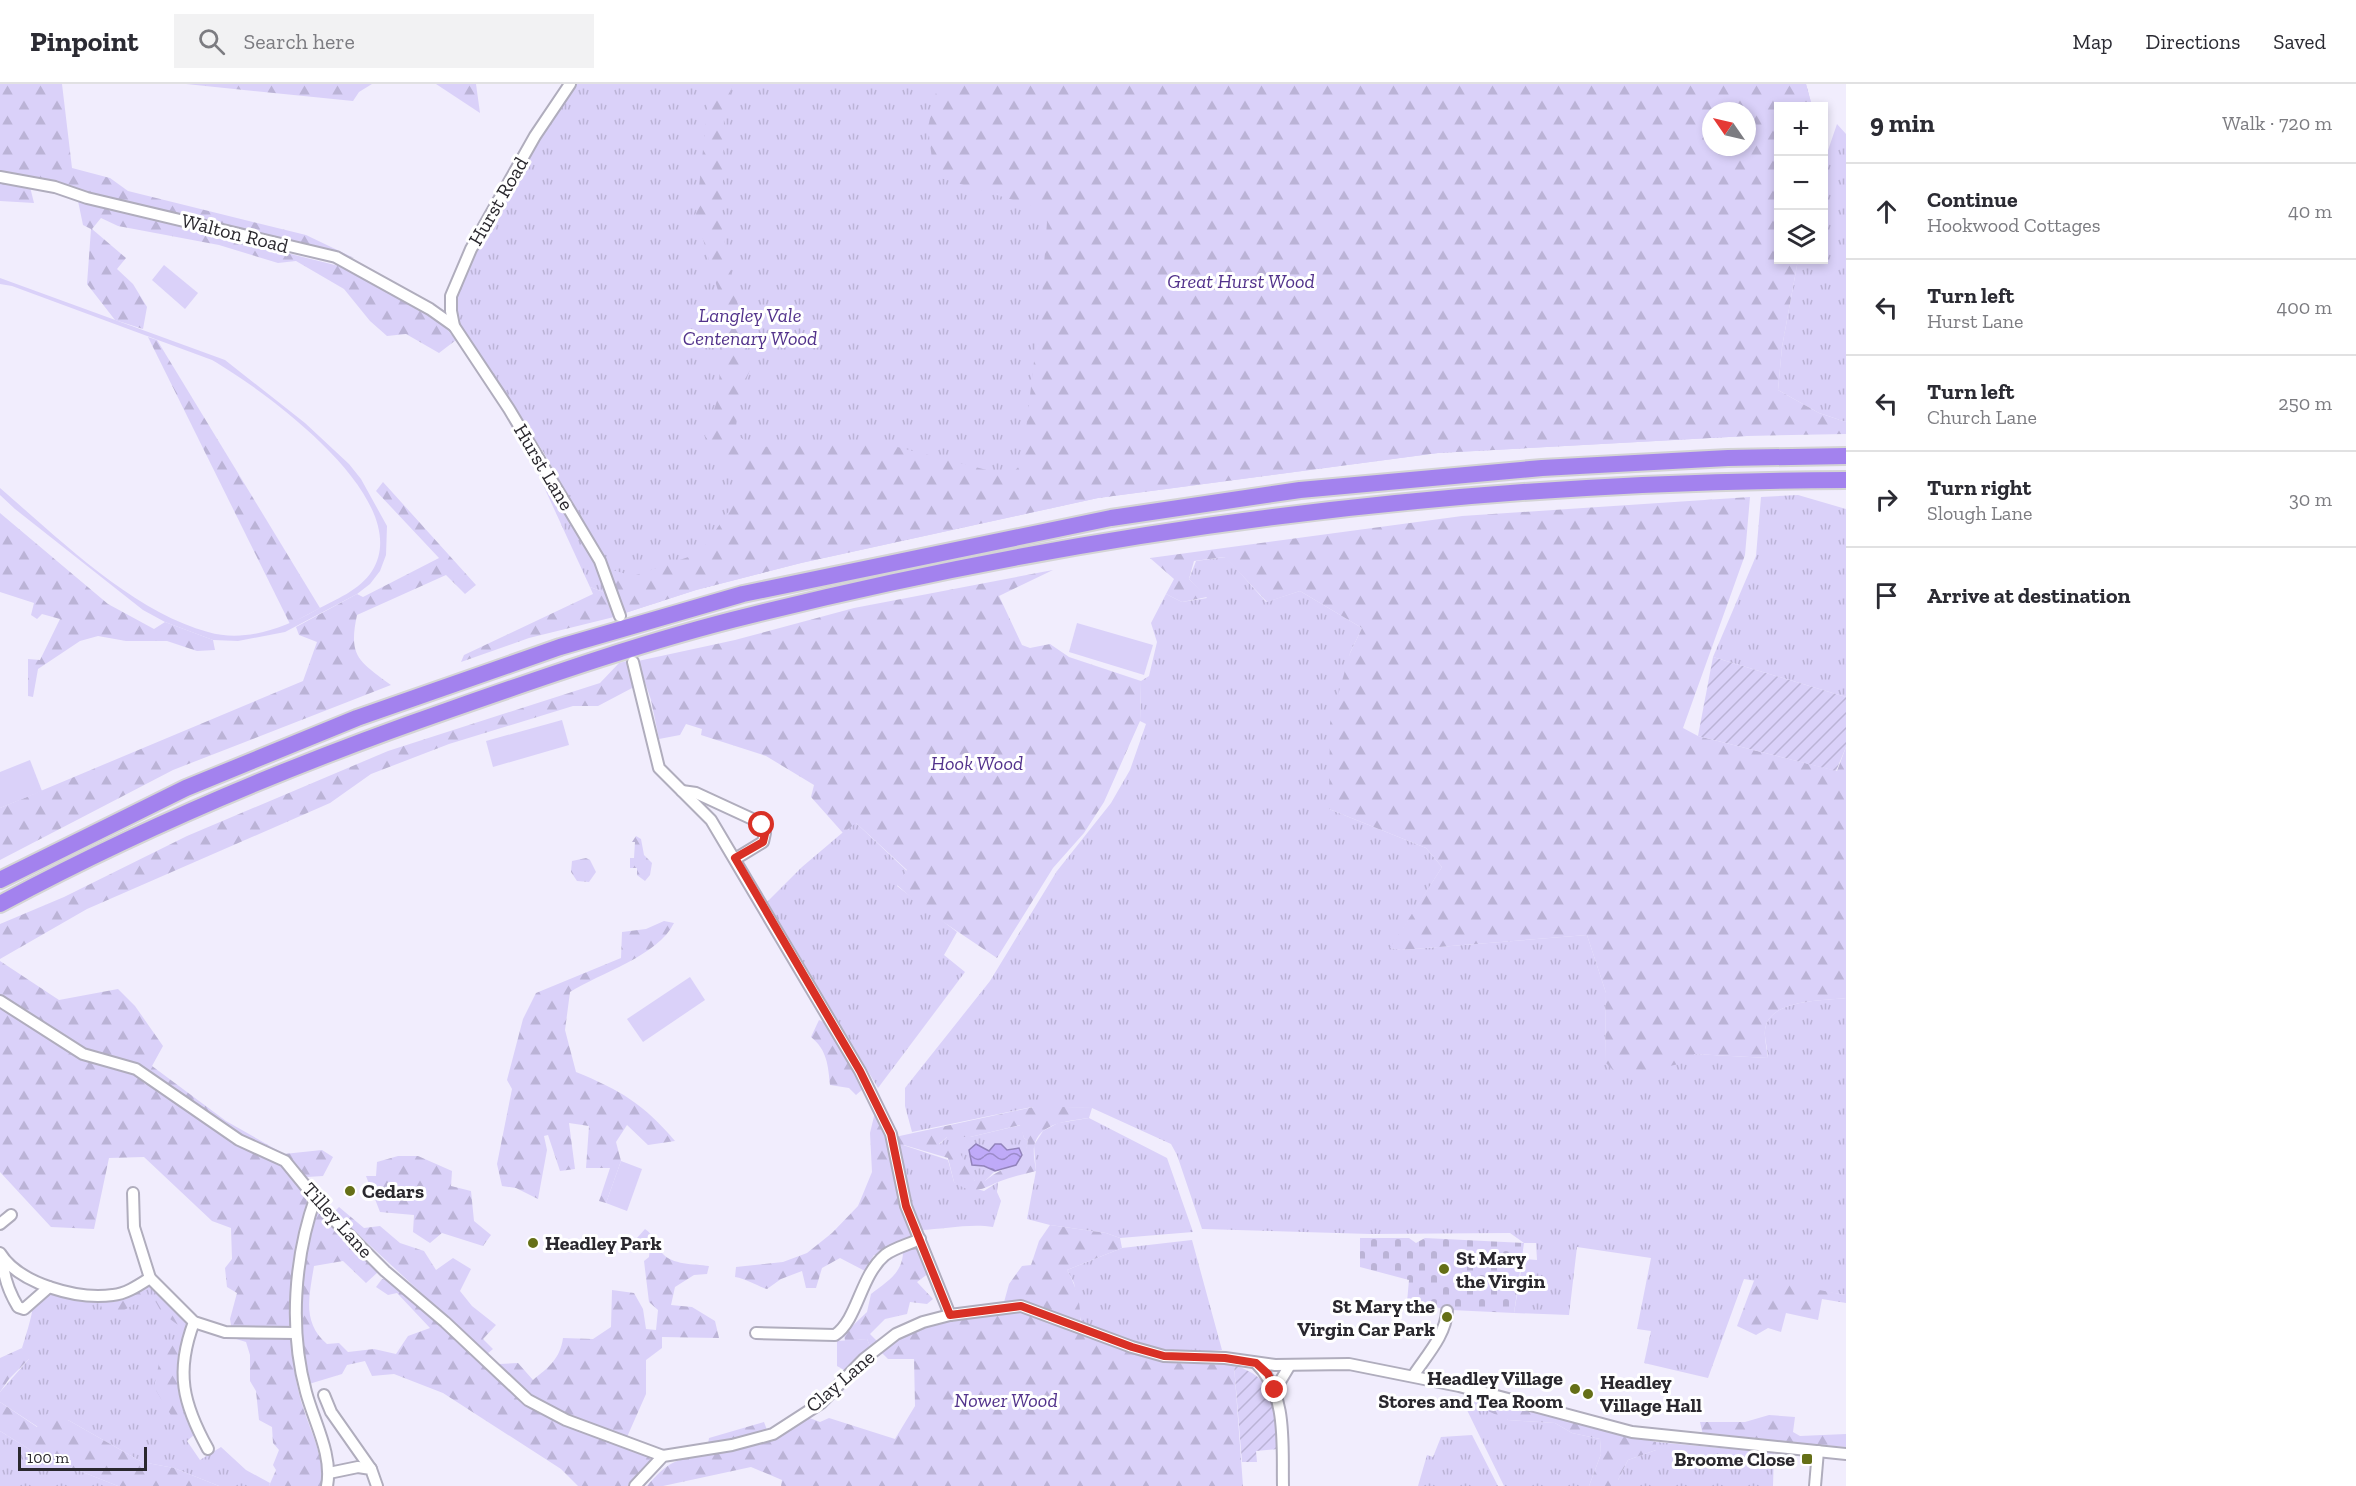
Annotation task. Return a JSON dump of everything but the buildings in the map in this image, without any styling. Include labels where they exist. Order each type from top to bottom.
[{"type":"highway","points":[[0,880],[186,788],[357,718],[560,647],[743,594],[1111,518],[1300,490],[1542,468],[1728,458],[1846,456]]},
{"type":"highway","points":[[0,904],[198,807],[369,738],[568,668],[750,615],[942,573],[1120,540],[1358,507],[1543,490],[1729,481],[1846,480]]},
{"type":"street","name":"Hurst Road","points":[[454,326],[451,296],[480,231],[535,136],[570,84]]},
{"type":"street","name":"Walton Road","points":[[0,177],[55,187],[87,198],[336,257],[430,309],[454,326]]},
{"type":"street","points":[[430,309],[442,307],[451,296]]},
{"type":"street","name":"Hurst Lane","points":[[454,326],[509,409],[600,561],[620,616]]},
{"type":"street","points":[[633,662],[659,768],[711,820],[860,1071],[890,1131],[906,1206],[950,1315]]},
{"type":"street","points":[[682,791],[696,793],[761,823],[765,834],[763,842],[735,858]]},
{"type":"street","name":"Tilley Lane","points":[[0,1001],[83,1054],[136,1069],[239,1140],[285,1161],[316,1196],[330,1216],[385,1271],[445,1322],[528,1400],[566,1420],[663,1456]]},
{"type":"street","points":[[133,1193],[134,1227],[150,1278],[194,1322],[225,1332],[296,1334]]},
{"type":"street","points":[[316,1196],[301,1251],[296,1334],[306,1392],[329,1473],[327,1486]]},
{"type":"street","points":[[0,1224],[11,1215]]},
{"type":"street","points":[[756,1333],[835,1335],[844,1329],[868,1276],[886,1254],[920,1239]]},
{"type":"street","points":[[2,1256],[35,1281],[72,1294],[115,1295],[150,1278]]},
{"type":"street","points":[[2,1256],[3,1271],[10,1293],[18,1307],[24,1309],[33,1304],[49,1287]]},
{"type":"street","name":"Clay Lane","points":[[663,1456],[732,1445],[773,1434],[821,1403],[864,1359],[896,1334],[923,1322],[950,1315],[1021,1306],[1132,1347],[1164,1356],[1225,1358],[1290,1365],[1349,1364],[1413,1376],[1567,1413],[1632,1432],[1846,1454]]},
{"type":"street","points":[[1413,1376],[1447,1322],[1447,1311]]},
{"type":"street","points":[[194,1322],[186,1342],[183,1380],[192,1420],[208,1449]]},
{"type":"street","points":[[1256,1363],[1268,1374],[1275,1390],[1280,1416],[1283,1486]]},
{"type":"street","points":[[1275,1390],[1290,1365]]},
{"type":"street","points":[[324,1395],[331,1412],[371,1469],[377,1486]]},
{"type":"street","points":[[1815,1486],[1818,1451]]},
{"type":"street","points":[[635,1486],[663,1456]]},
{"type":"street","points":[[329,1473],[358,1467],[371,1469]]},
{"type":"green space","points":[[0,84],[62,84],[72,168],[110,178],[128,191],[306,235],[354,258],[72,189],[30,187],[34,203],[0,201]]},
{"type":"green space","points":[[186,84],[372,84],[359,92],[353,101]]},
{"type":"green space","points":[[436,84],[476,84],[480,113]]},
{"type":"green space","name":"Great Hurst Wood","points":[[575,84],[1806,84],[1811,102],[1774,102],[1774,264],[1777,264],[1747,436],[1438,453],[1098,498],[801,563],[696,590],[622,614],[609,569],[544,453],[457,321],[454,300],[464,274],[543,131]]},
{"type":"green space","name":"Great Hurst Wood","points":[[710,84],[733,84],[724,114],[722,229],[751,367],[740,396],[735,434],[755,447],[882,443],[1010,476],[1022,463],[1042,294],[1047,222],[1043,209],[934,176],[928,127],[938,84],[1806,84],[1811,102],[1774,102],[1774,264],[1797,264],[1782,347],[1778,390],[1819,413],[1846,422],[1846,434],[1747,436],[1438,453],[1098,498],[801,563],[696,590],[622,614],[609,569],[633,576],[700,553],[746,486],[705,436],[719,395],[721,301],[696,215]]},
{"type":"green space","points":[[1837,124],[1846,134],[1846,422],[1819,413],[1778,390],[1782,347],[1797,264],[1828,264],[1828,150]]},
{"type":"green space","points":[[78,201],[339,266],[442,323],[456,340],[439,353],[406,334],[387,336],[370,321],[344,289],[296,261],[278,263],[219,245],[118,226],[101,218],[92,229],[126,258],[117,269],[133,284],[147,307],[143,329],[115,320],[87,284],[91,229],[83,225]]},
{"type":"green space","points":[[164,265],[198,293],[185,309],[152,280]]},
{"type":"green space","points":[[0,278],[225,360],[305,423],[349,464],[361,479],[387,526],[386,555],[380,571],[370,584],[357,594],[285,632],[238,641],[213,640],[165,622],[143,610],[15,509],[0,495],[0,488],[72,550],[125,591],[180,622],[222,635],[250,635],[278,628],[347,594],[361,584],[372,571],[380,543],[373,512],[355,481],[328,450],[297,421],[236,375],[212,360],[12,286],[0,284]]},
{"type":"green space","points":[[148,337],[157,340],[320,608],[290,624]]},
{"type":"green space","points":[[538,474],[593,556],[606,593],[590,587]]},
{"type":"green space","points":[[383,482],[476,585],[465,594],[446,575],[357,615],[355,649],[371,670],[391,685],[173,770],[0,860],[0,808],[303,681],[317,642],[299,635],[296,627],[357,594],[363,597],[439,558],[376,491]]},
{"type":"green space","points":[[1798,495],[1846,509],[1846,697],[1713,657],[1756,556],[1761,497]]},
{"type":"green space","points":[[1750,497],[1745,555],[1683,728],[1698,736],[1837,771],[1846,747],[1846,998],[1811,1001],[1776,1012],[1768,1020],[1765,1030],[1768,1058],[1694,1054],[1692,1061],[1652,1070],[1612,1069],[1605,1062],[1606,993],[1587,935],[1401,950],[1390,948],[1442,867],[1426,848],[1329,809],[1330,723],[1350,653],[1362,628],[1300,591],[1267,602],[1225,557],[1194,561],[1189,579],[1207,597],[1182,602],[1166,594],[1174,579],[1150,558],[1462,516]]},
{"type":"green space","points":[[0,513],[108,604],[154,629],[165,622],[213,640],[215,650],[197,651],[167,641],[126,641],[98,636],[80,641],[38,669],[33,697],[28,696],[28,659],[40,660],[60,619],[42,614],[37,619],[31,615],[34,603],[0,592]]},
{"type":"green space","points":[[1226,557],[1266,602],[1300,591],[1362,628],[1350,653],[1329,809],[1426,848],[1442,867],[1391,948],[1401,950],[1587,935],[1606,993],[1605,1062],[1694,1054],[1768,1058],[1765,1030],[1768,1020],[1776,1012],[1798,1003],[1846,998],[1846,1295],[1744,1279],[1708,1378],[1644,1363],[1651,1331],[1637,1329],[1651,1258],[1577,1247],[1569,1315],[1514,1313],[1523,1259],[1537,1260],[1536,1243],[1524,1243],[1510,1233],[1370,1234],[1202,1229],[1177,1155],[1171,1144],[1092,1108],[1032,1107],[912,1132],[905,1106],[905,1088],[990,981],[1057,871],[1111,803],[1130,770],[1146,724],[1140,721],[1141,681],[1149,676],[1157,642],[1151,623],[1166,594],[1182,602],[1207,598],[1189,579],[1196,561]]},
{"type":"green space","name":"Hook Wood","points":[[1053,570],[999,596],[1022,645],[1030,648],[1050,644],[1069,657],[1141,681],[1140,721],[1104,802],[1084,833],[1053,868],[997,958],[924,909],[897,885],[907,870],[856,823],[843,833],[811,797],[814,785],[766,756],[701,735],[702,729],[686,724],[680,735],[659,739],[651,700],[638,661],[735,640],[854,608]]},
{"type":"green space","points":[[590,587],[606,593],[614,617],[529,638],[461,662],[464,655],[593,594]]},
{"type":"green space","points":[[1077,623],[1153,645],[1144,675],[1069,652]]},
{"type":"green space","points":[[1713,657],[1846,697],[1846,747],[1836,771],[1698,736]]},
{"type":"green space","points":[[627,661],[634,687],[598,706],[573,706],[449,744],[371,774],[330,803],[87,909],[0,959],[0,924],[64,897],[187,836],[388,751],[600,683],[619,663]]},
{"type":"green space","points":[[562,720],[569,745],[493,767],[486,741]]},
{"type":"green space","points":[[30,760],[42,791],[0,808],[0,772]]},
{"type":"green space","points":[[855,822],[907,871],[897,886],[957,932],[944,955],[965,972],[878,1088],[767,902],[802,867]]},
{"type":"green space","points":[[636,836],[641,839],[644,855],[652,863],[650,875],[645,881],[637,875],[637,868],[630,868],[630,858],[634,858],[635,842],[632,842]]},
{"type":"green space","points":[[586,858],[590,860],[596,872],[589,882],[577,881],[571,872],[572,861]]},
{"type":"green space","points":[[664,921],[674,923],[655,945],[627,963],[570,992],[565,1030],[576,1072],[630,1099],[653,1117],[675,1141],[648,1145],[627,1125],[616,1142],[621,1161],[606,1203],[599,1201],[610,1168],[586,1168],[589,1126],[569,1123],[575,1169],[560,1171],[548,1135],[544,1136],[547,1150],[538,1199],[516,1188],[502,1186],[497,1164],[512,1089],[507,1080],[523,1019],[536,993],[621,958],[622,932],[646,929]]},
{"type":"green space","points":[[0,961],[59,1000],[118,989],[135,1006],[163,1046],[152,1066],[226,1121],[284,1154],[322,1150],[333,1157],[323,1176],[307,1177],[301,1183],[307,1202],[306,1211],[321,1209],[378,1272],[366,1283],[343,1261],[314,1266],[309,1309],[314,1327],[327,1344],[339,1343],[348,1352],[374,1349],[396,1354],[408,1336],[430,1328],[397,1293],[388,1295],[376,1287],[382,1279],[390,1280],[526,1404],[554,1420],[648,1455],[651,1461],[629,1486],[578,1486],[561,1469],[443,1393],[394,1374],[372,1376],[365,1361],[347,1365],[342,1374],[309,1384],[294,1319],[290,1323],[297,1382],[301,1401],[319,1453],[323,1486],[269,1486],[276,1470],[273,1465],[279,1450],[273,1443],[272,1427],[259,1420],[256,1391],[250,1381],[250,1355],[246,1342],[233,1338],[230,1319],[237,1293],[227,1287],[225,1268],[232,1259],[231,1228],[212,1221],[144,1157],[109,1158],[94,1229],[51,1227],[0,1172]]},
{"type":"green space","points":[[690,977],[705,1000],[643,1042],[627,1019]]},
{"type":"green space","points":[[819,1020],[827,1024],[864,1088],[856,1095],[849,1088],[830,1085],[824,1053],[811,1037]]},
{"type":"green space","points":[[1038,1106],[1092,1108],[1089,1118],[1056,1124],[1042,1132],[1034,1147],[1036,1171],[976,1190],[966,1189],[954,1182],[948,1158],[904,1145],[897,1154],[895,1137]],"holes":[[[1020,1125],[1024,1138],[1028,1141],[1022,1156],[985,1181],[975,1181],[960,1153],[939,1144],[947,1137],[970,1137]]]},
{"type":"green space","points":[[875,1112],[884,1129],[916,1248],[929,1273],[917,1282],[933,1299],[927,1304],[910,1302],[907,1314],[885,1319],[870,1334],[877,1341],[870,1346],[867,1339],[845,1341],[844,1334],[867,1312],[871,1294],[900,1267],[903,1253],[891,1258],[874,1255],[865,1271],[840,1258],[822,1268],[816,1288],[806,1288],[802,1271],[781,1279],[767,1289],[735,1277],[736,1267],[783,1262],[807,1253],[832,1233],[858,1206],[872,1172],[870,1133]]},
{"type":"green space","points":[[1089,1118],[1167,1158],[1193,1232],[1120,1238],[1106,1233],[1050,1225],[1027,1219],[1036,1171],[1034,1145],[1043,1131],[1058,1123]]},
{"type":"green space","points":[[1021,1125],[1024,1138],[1028,1141],[1026,1151],[1022,1155],[1019,1148],[990,1151],[976,1145],[984,1166],[995,1171],[985,1181],[975,1181],[968,1171],[939,1145],[947,1137],[970,1137]]},
{"type":"green space","points":[[903,1145],[948,1160],[954,1182],[984,1191],[998,1182],[997,1192],[1001,1201],[993,1227],[967,1226],[921,1230],[909,1201],[897,1154]]},
{"type":"green space","points":[[398,1156],[418,1156],[452,1171],[451,1186],[471,1191],[474,1221],[491,1235],[483,1246],[442,1233],[430,1243],[413,1232],[414,1215],[380,1212],[366,1176],[376,1176],[377,1162]]},
{"type":"green space","points":[[621,1161],[642,1169],[627,1211],[606,1203]]},
{"type":"green space","points":[[339,1207],[364,1228],[380,1226],[400,1243],[424,1251],[436,1270],[453,1258],[471,1269],[460,1291],[472,1306],[496,1325],[483,1339],[493,1349],[487,1354],[334,1212]]},
{"type":"green space","name":"Nower Wood","points":[[1050,1225],[1106,1233],[1120,1238],[1122,1248],[1067,1270],[1079,1300],[1078,1331],[1138,1354],[1174,1363],[1234,1365],[1243,1486],[781,1486],[782,1480],[751,1467],[663,1486],[647,1486],[661,1471],[673,1463],[706,1455],[709,1438],[764,1422],[770,1438],[807,1417],[820,1422],[829,1418],[895,1439],[915,1406],[914,1359],[888,1359],[880,1351],[909,1335],[938,1324],[1001,1313],[1009,1284],[1022,1266],[1031,1265],[1039,1241]]},
{"type":"green space","points":[[645,1229],[651,1234],[659,1250],[671,1260],[709,1266],[707,1274],[694,1275],[675,1287],[671,1305],[692,1307],[715,1321],[719,1338],[662,1337],[662,1348],[646,1360],[646,1394],[627,1437],[569,1416],[534,1399],[501,1369],[499,1364],[518,1363],[533,1380],[549,1367],[559,1352],[563,1338],[593,1339],[611,1327],[612,1290],[634,1293],[643,1309],[646,1329],[656,1330],[658,1310],[649,1302],[644,1261],[649,1257],[650,1247],[637,1238]]},
{"type":"green space","points":[[1360,1238],[1409,1238],[1416,1243],[1425,1238],[1524,1243],[1514,1313],[1451,1310],[1407,1302],[1409,1280],[1360,1267]]},
{"type":"green space","points":[[1192,1240],[1222,1350],[1187,1353],[1159,1350],[1081,1322],[1074,1283],[1067,1270],[1122,1248]]},
{"type":"green space","points":[[1755,1278],[1846,1295],[1846,1303],[1822,1299],[1818,1320],[1786,1313],[1781,1332],[1768,1328],[1756,1335],[1737,1326]]},
{"type":"green space","points":[[146,1287],[152,1287],[188,1321],[179,1378],[181,1404],[194,1435],[187,1441],[200,1460],[221,1447],[246,1470],[270,1483],[269,1486],[219,1486],[174,1468],[142,1462],[68,1420],[38,1427],[0,1402],[0,1392],[29,1359],[22,1348],[32,1311],[50,1292],[87,1300],[111,1300]]},
{"type":"green space","points":[[139,1291],[143,1299],[121,1312],[103,1312],[100,1302],[118,1300]]},
{"type":"green space","points":[[159,1292],[188,1321],[182,1328],[162,1313],[154,1299]]},
{"type":"green space","points":[[178,1336],[184,1338],[177,1376],[184,1417],[175,1422],[154,1387],[161,1354]]},
{"type":"green space","points":[[867,1339],[870,1346],[846,1371],[837,1366],[837,1341]]},
{"type":"green space","points":[[22,1348],[31,1357],[9,1379],[0,1392],[0,1358]]},
{"type":"green space","points":[[1234,1365],[1249,1371],[1268,1387],[1275,1408],[1278,1449],[1256,1451],[1257,1462],[1242,1462]]},
{"type":"green space","points":[[1468,1394],[1483,1397],[1508,1420],[1555,1423],[1572,1433],[1600,1439],[1601,1454],[1589,1486],[1504,1486],[1467,1410],[1464,1397]]},
{"type":"green space","points":[[1483,1397],[1656,1442],[1656,1450],[1628,1460],[1618,1480],[1618,1486],[1589,1486],[1601,1454],[1600,1439],[1572,1433],[1555,1423],[1508,1420],[1479,1407]]},
{"type":"green space","points":[[0,1402],[37,1427],[47,1414],[68,1420],[142,1462],[174,1468],[219,1486],[118,1486],[37,1454],[0,1431]]},
{"type":"green space","points":[[1769,1415],[1795,1417],[1793,1432],[1800,1436],[1846,1434],[1846,1447],[1703,1435],[1700,1422],[1745,1422]]},
{"type":"green space","points":[[0,1431],[37,1454],[118,1486],[0,1486]]},
{"type":"green space","points":[[1472,1435],[1498,1486],[1418,1486],[1427,1455],[1433,1457],[1441,1437]]},
{"type":"green space","points":[[1656,1442],[1774,1453],[1773,1486],[1618,1486],[1618,1480],[1628,1460],[1656,1450]]},
{"type":"water","points":[[976,1144],[989,1151],[995,1144],[1001,1144],[1007,1150],[1019,1148],[1022,1155],[1016,1165],[995,1171],[984,1166],[972,1165],[969,1150]]},
{"type":"place","name":"Cedars","points":[[350,1191]]},
{"type":"place","name":"Headley Park","points":[[533,1243]]},
{"type":"place","name":"St Mary the Virgin","points":[[1444,1269]]},
{"type":"place","name":"St Mary the Virgin Car Park","points":[[1447,1317]]},
{"type":"place","name":"Headley Village Stores and Tea Room","points":[[1575,1389]]},
{"type":"place","name":"Headley Village Hall","points":[[1588,1394]]},
{"type":"place","name":"Broome Close","points":[[1807,1459]]},
{"type":"route","points":[[762,825],[765,834],[763,842],[735,858],[860,1071],[891,1134],[906,1206],[950,1315],[1021,1306],[1132,1347],[1164,1356],[1225,1358],[1256,1363],[1268,1374],[1275,1390]]},
{"type":"park label","name":"Langley Vale Centenary Wood","points":[[750,326]]}]
